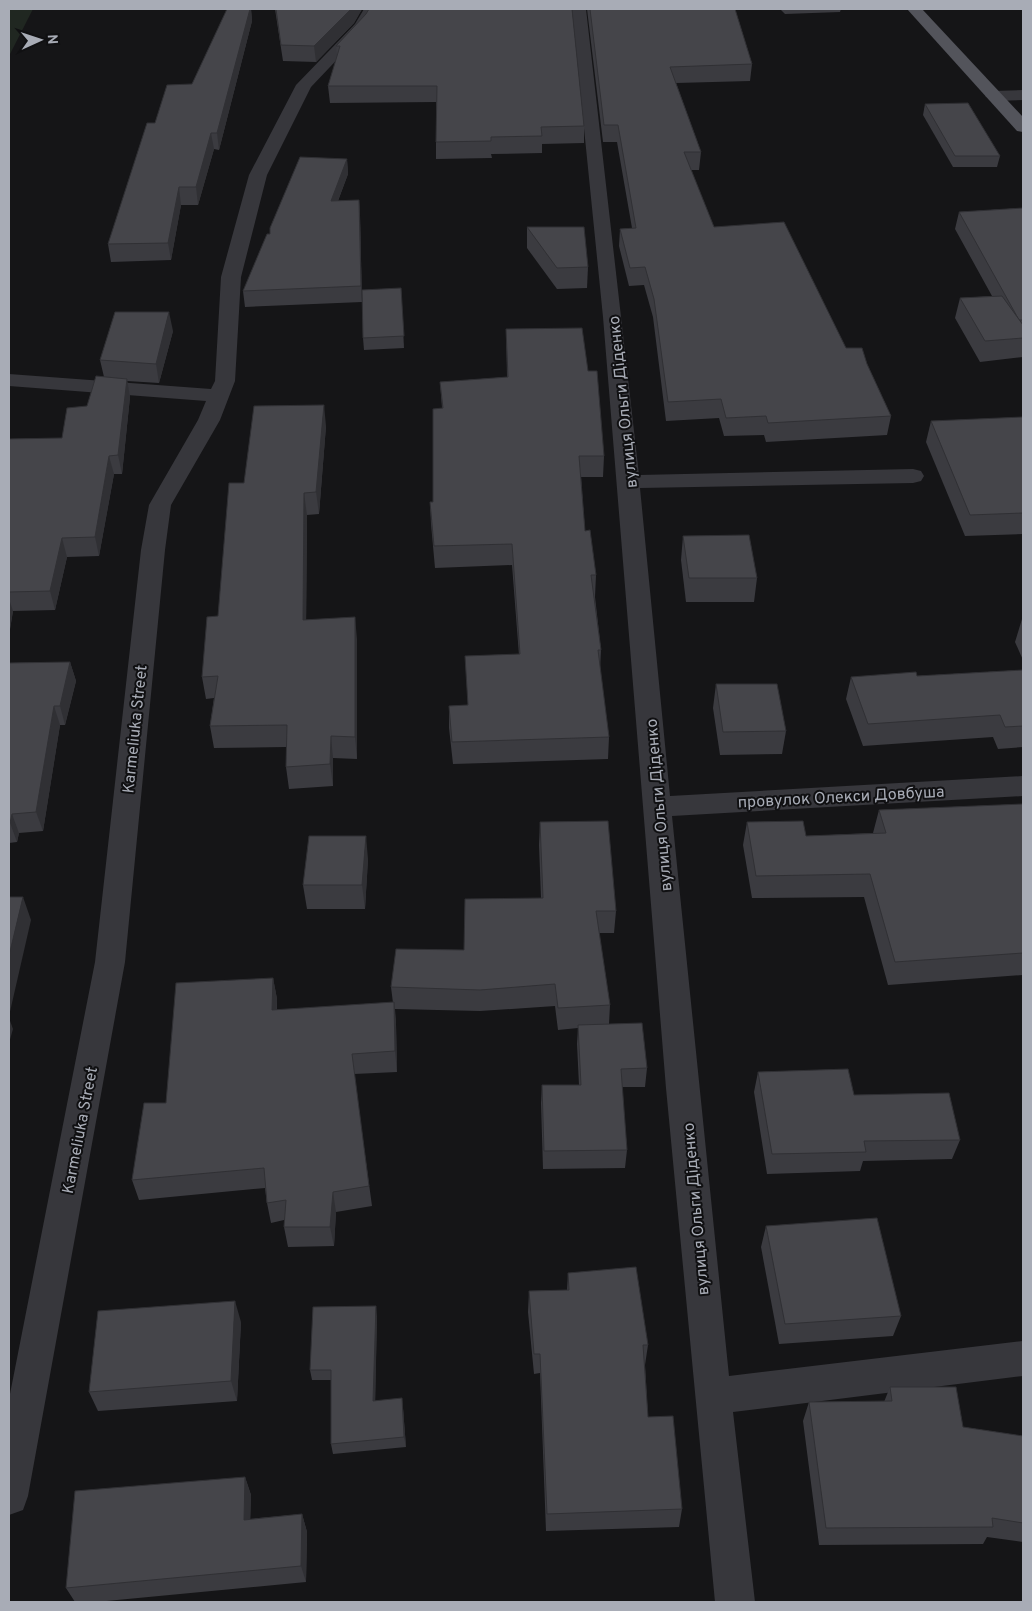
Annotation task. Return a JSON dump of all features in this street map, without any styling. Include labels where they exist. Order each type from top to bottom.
[{"type":"main road","points":[[914,9],[1023,127]]},
{"type":"street","name":"Karmeliuka Street","points":[[9,1496],[110,962],[153,550],[160,505],[209,420],[225,381],[231,277],[258,175],[304,86],[361,26],[370,9]]},
{"type":"street","name":"вулиця Ольги Діденко","points":[[580,9],[598,165],[630,482],[697,1240],[736,1602]]},
{"type":"street","points":[[994,96],[1023,95]]},
{"type":"street","points":[[9,380],[219,396]]},
{"type":"street","points":[[630,482],[913,476]]},
{"type":"street","name":"провулок Олекси Довбуша","points":[[658,807],[1023,786]]},
{"type":"street","points":[[714,1396],[1023,1358]]},
{"type":"shaded area","points":[[9,9],[33,9],[9,56]]},
{"type":"building","points":[[227,9],[250,9],[217,133],[211,133],[196,187],[179,187],[168,243],[108,244],[147,123],[155,123],[167,85],[192,84]]},
{"type":"building","points":[[276,9],[351,9],[314,46],[281,45]]},
{"type":"building","points":[[369,9],[572,9],[584,126],[541,127],[542,136],[491,137],[491,141],[436,142],[437,86],[328,86],[340,46],[336,46]]},
{"type":"building","points":[[590,9],[735,9],[752,64],[670,67],[701,152],[684,152],[714,227],[784,222],[846,348],[862,348],[867,364],[891,416],[768,423],[766,416],[726,418],[721,399],[668,402],[654,299],[645,267],[630,268],[620,229],[636,228],[618,125],[604,125]]},
{"type":"building","points":[[968,103],[1000,156],[955,156],[925,104]]},
{"type":"building","points":[[300,157],[347,159],[331,201],[359,200],[361,286],[243,291],[267,234],[270,234],[270,228]]},
{"type":"building","points":[[1023,208],[1023,320],[1019,320],[959,212]]},
{"type":"building","points":[[527,227],[584,227],[588,267],[557,268]]},
{"type":"building","points":[[401,288],[404,336],[363,338],[362,290]]},
{"type":"building","points":[[1002,296],[1023,325],[1023,338],[985,341],[960,298]]},
{"type":"building","points":[[115,312],[169,312],[156,364],[100,360]]},
{"type":"building","points":[[582,328],[588,371],[597,371],[604,456],[579,456],[585,531],[590,530],[596,575],[591,575],[601,650],[598,650],[609,737],[452,742],[449,706],[468,705],[465,656],[520,654],[512,544],[434,546],[430,502],[433,502],[433,409],[443,408],[440,382],[508,377],[506,329]]},
{"type":"building","points":[[96,376],[127,379],[118,455],[109,456],[95,537],[62,538],[50,591],[9,592],[9,439],[62,438],[67,408],[87,406]]},
{"type":"building","points":[[324,405],[316,492],[304,493],[303,620],[355,617],[355,737],[331,736],[330,764],[286,767],[287,725],[210,726],[218,676],[202,677],[207,617],[218,616],[229,483],[244,483],[254,406]]},
{"type":"building","points":[[1023,417],[1023,513],[970,515],[931,421]]},
{"type":"building","points":[[749,535],[757,578],[689,578],[683,536]]},
{"type":"building","points":[[70,662],[60,706],[54,706],[36,812],[12,814],[9,824],[9,663]]},
{"type":"building","points":[[1023,670],[1023,726],[1005,727],[1000,715],[868,724],[851,677],[916,672],[917,676]]},
{"type":"building","points":[[716,684],[777,684],[786,731],[723,732]]},
{"type":"building","points":[[1023,804],[1023,953],[895,962],[870,874],[756,876],[747,822],[803,821],[806,836],[886,833],[879,810]]},
{"type":"building","points":[[608,821],[616,911],[596,911],[610,1005],[558,1008],[555,984],[480,990],[391,987],[396,949],[464,950],[465,899],[543,898],[540,822]]},
{"type":"building","points":[[309,836],[366,836],[362,885],[303,885]]},
{"type":"building","points":[[9,897],[23,897],[9,956]]},
{"type":"building","points":[[273,978],[272,1010],[394,1002],[395,1051],[352,1054],[369,1186],[333,1192],[330,1227],[284,1227],[286,1200],[267,1203],[264,1168],[132,1180],[144,1103],[166,1103],[176,983]]},
{"type":"building","points":[[642,1023],[647,1068],[621,1069],[627,1150],[544,1151],[542,1085],[581,1085],[578,1025]]},
{"type":"building","points":[[848,1069],[854,1095],[949,1093],[960,1140],[864,1141],[866,1152],[772,1154],[758,1072]]},
{"type":"building","points":[[877,1218],[901,1316],[785,1324],[766,1226]]},
{"type":"building","points":[[636,1267],[648,1345],[643,1345],[648,1417],[673,1416],[682,1509],[547,1514],[540,1354],[534,1354],[529,1291],[569,1290],[568,1273]]},
{"type":"building","points":[[235,1301],[231,1381],[89,1392],[98,1311]]},
{"type":"building","points":[[376,1306],[373,1401],[402,1398],[404,1437],[331,1444],[331,1370],[310,1370],[313,1307]]},
{"type":"building","points":[[890,1387],[956,1387],[963,1427],[1023,1436],[1023,1523],[992,1518],[993,1527],[826,1528],[809,1402],[892,1401]]},
{"type":"building","points":[[245,1477],[244,1520],[302,1514],[301,1566],[66,1588],[75,1491]]}]
